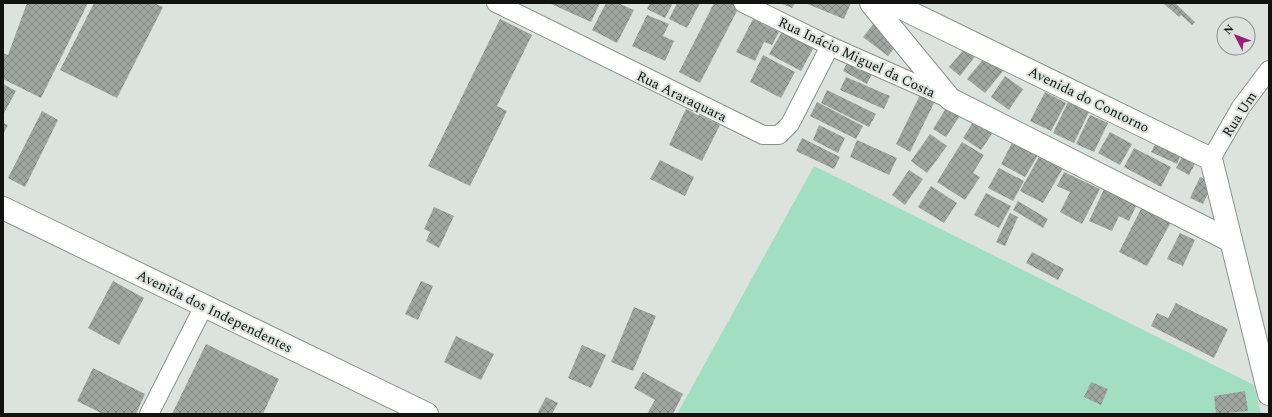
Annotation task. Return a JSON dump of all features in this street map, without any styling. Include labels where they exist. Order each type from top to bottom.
[{"type":"street","name":"Rua Araraquara","points":[[496,3],[763,135],[779,135],[790,124],[830,46]]},
{"type":"street","name":"Rua Inácio Miguel da Costa","points":[[743,3],[830,46],[950,99]]},
{"type":"street","points":[[871,3],[950,99],[1231,241]]},
{"type":"street","name":"Avenida do Contorno","points":[[891,3],[912,9],[1211,159]]},
{"type":"street","name":"Rua Um","points":[[1211,159],[1241,107],[1269,70]]},
{"type":"street","points":[[1211,159],[1269,394]]},
{"type":"street","name":"Avenida dos Independentes","points":[[3,208],[428,414]]},
{"type":"street","points":[[149,414],[204,306]]},
{"type":"green space","points":[[814,166],[1254,385],[1261,414],[677,414]]},
{"type":"building","points":[[27,3],[88,3],[41,98],[3,79],[3,53],[8,55]]},
{"type":"building","points":[[94,3],[154,3],[163,7],[117,98],[60,70]]},
{"type":"building","points":[[549,3],[600,3],[591,22]]},
{"type":"building","points":[[606,3],[618,3],[634,10],[617,43],[592,30]]},
{"type":"building","points":[[650,3],[673,3],[665,18],[647,9]]},
{"type":"building","points":[[677,3],[700,3],[687,28],[669,19]]},
{"type":"building","points":[[714,3],[731,3],[739,7],[700,83],[679,72]]},
{"type":"building","points":[[780,3],[795,3],[792,8]]},
{"type":"building","points":[[805,3],[851,3],[844,19]]},
{"type":"building","points":[[1163,3],[1177,3],[1176,4],[1195,22],[1192,25],[1181,15],[1179,17]]},
{"type":"building","points":[[647,15],[669,24],[663,36],[674,41],[665,61],[632,46]]},
{"type":"building","points":[[500,19],[532,35],[497,106],[507,111],[470,186],[428,166]]},
{"type":"building","points":[[753,19],[779,32],[772,45],[764,42],[755,61],[736,52]]},
{"type":"building","points":[[874,23],[899,42],[888,56],[863,37]]},
{"type":"building","points":[[783,30],[814,47],[801,71],[769,54]]},
{"type":"building","points":[[966,47],[976,55],[960,76],[949,67]]},
{"type":"building","points":[[763,55],[795,72],[781,98],[750,82]]},
{"type":"building","points":[[985,57],[1003,71],[985,93],[967,79]]},
{"type":"building","points":[[849,59],[873,72],[867,84],[843,71]]},
{"type":"building","points":[[1005,76],[1023,89],[1009,110],[991,97]]},
{"type":"building","points":[[846,77],[890,96],[884,109],[840,90]]},
{"type":"building","points":[[3,84],[16,91],[3,115]]},
{"type":"building","points":[[827,90],[876,114],[869,127],[821,103]]},
{"type":"building","points":[[1045,92],[1066,103],[1051,131],[1030,121]]},
{"type":"building","points":[[921,93],[936,99],[910,152],[896,144]]},
{"type":"building","points":[[1069,100],[1090,110],[1074,143],[1053,133]]},
{"type":"building","points":[[817,102],[863,126],[856,139],[810,116]]},
{"type":"building","points":[[948,105],[961,114],[946,137],[933,129]]},
{"type":"building","points":[[686,109],[720,125],[702,161],[669,145]]},
{"type":"building","points":[[42,111],[58,120],[25,187],[8,178]]},
{"type":"building","points":[[1090,115],[1108,123],[1094,152],[1076,144]]},
{"type":"building","points":[[975,119],[994,131],[981,150],[963,138]]},
{"type":"building","points":[[3,123],[8,125],[3,134]]},
{"type":"building","points":[[819,125],[845,138],[838,153],[813,140]]},
{"type":"building","points":[[1110,132],[1132,144],[1120,165],[1098,153]]},
{"type":"building","points":[[930,134],[947,146],[927,173],[911,161]]},
{"type":"building","points":[[802,138],[840,157],[834,169],[796,151]]},
{"type":"building","points":[[1158,139],[1183,150],[1177,164],[1151,152]]},
{"type":"building","points":[[857,140],[897,158],[889,175],[850,157]]},
{"type":"building","points":[[1013,141],[1038,155],[1025,177],[1001,164]]},
{"type":"building","points":[[962,142],[984,155],[973,173],[980,177],[965,200],[937,182]]},
{"type":"building","points":[[1134,148],[1171,167],[1161,187],[1124,167]]},
{"type":"building","points":[[1184,153],[1197,160],[1189,175],[1176,168]]},
{"type":"building","points":[[1040,155],[1063,168],[1043,203],[1020,191]]},
{"type":"building","points":[[660,160],[694,177],[685,196],[650,179]]},
{"type":"building","points":[[999,168],[1024,181],[1013,201],[988,188]]},
{"type":"building","points":[[909,170],[923,179],[905,205],[892,195]]},
{"type":"building","points":[[1064,172],[1100,189],[1082,224],[1060,212],[1070,192],[1057,186]]},
{"type":"building","points":[[1200,177],[1213,183],[1203,204],[1190,198]]},
{"type":"building","points":[[931,186],[957,203],[944,223],[918,207]]},
{"type":"building","points":[[1105,187],[1138,202],[1129,221],[1119,216],[1112,231],[1089,221]]},
{"type":"building","points":[[986,193],[1011,206],[999,228],[974,215]]},
{"type":"building","points":[[1018,201],[1048,219],[1043,228],[1013,210]]},
{"type":"building","points":[[434,207],[454,216],[439,248],[426,241],[430,232],[424,229]]},
{"type":"building","points":[[1142,207],[1171,222],[1147,266],[1119,252]]},
{"type":"building","points":[[1010,213],[1018,217],[1005,246],[996,242]]},
{"type":"building","points":[[1180,233],[1195,240],[1183,266],[1167,259]]},
{"type":"building","points":[[1032,252],[1064,269],[1058,280],[1026,263]]},
{"type":"building","points":[[113,281],[144,298],[119,345],[88,328]]},
{"type":"building","points":[[421,281],[433,286],[418,320],[405,314]]},
{"type":"building","points":[[1176,303],[1228,329],[1214,358],[1151,326],[1157,313],[1168,318]]},
{"type":"building","points":[[634,307],[656,316],[633,371],[611,362]]},
{"type":"building","points":[[456,336],[494,354],[481,380],[444,362]]},
{"type":"building","points":[[206,344],[279,379],[263,414],[172,414]]},
{"type":"building","points":[[582,345],[606,355],[591,388],[568,378]]},
{"type":"building","points":[[93,368],[145,394],[136,414],[103,414],[77,401]]},
{"type":"building","points":[[643,372],[683,394],[673,414],[647,414],[655,400],[634,388]]},
{"type":"building","points":[[1091,382],[1108,389],[1101,405],[1084,397]]},
{"type":"building","points":[[1245,391],[1248,411],[1216,414],[1214,396]]},
{"type":"building","points":[[546,397],[558,403],[552,414],[537,414]]}]
